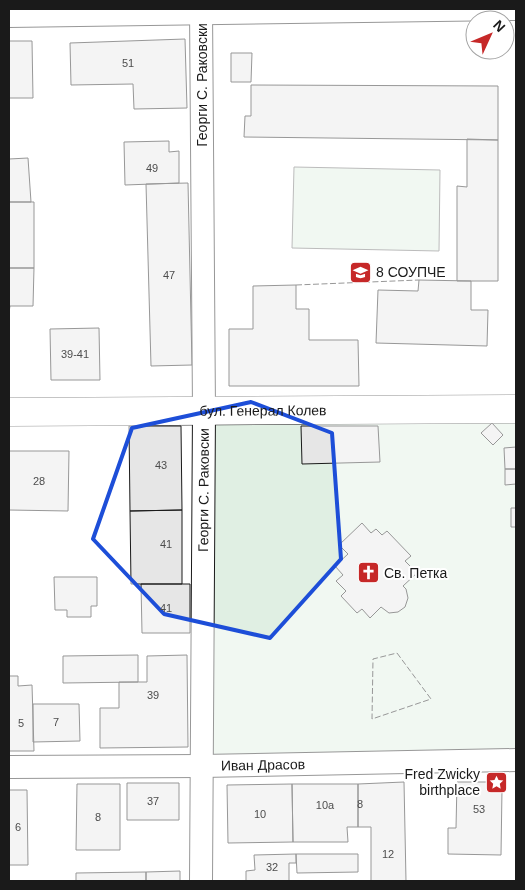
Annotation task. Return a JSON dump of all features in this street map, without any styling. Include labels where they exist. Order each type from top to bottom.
[{"type":"street","points":[[9,16],[202,11],[516,9]]},
{"type":"street","name":"Георги С. Раковски","points":[[201,881],[204,411],[202,11]]},
{"type":"street","name":"бул. Генерал Колев","points":[[9,412],[516,408]]},
{"type":"street","name":"Иван Драсов","points":[[9,767],[201,766],[516,760]]},
{"type":"highlighted area","points":[[251,402],[332,433],[341,559],[270,638],[164,614],[93,539],[132,428]]},
{"type":"green space","points":[[294,167],[440,170],[439,251],[292,248]]},
{"type":"green space","name":"Св. Петка","points":[[214,419],[516,421],[516,750],[212,755]]},
{"type":"building","points":[[185,39],[187,108],[134,109],[133,84],[71,85],[70,43]]},
{"type":"building","points":[[9,41],[32,41],[33,98],[9,98]]},
{"type":"building","points":[[231,53],[252,53],[251,82],[231,82]]},
{"type":"building","points":[[251,85],[498,86],[498,140],[244,137],[245,116],[251,116]]},
{"type":"building","points":[[467,139],[498,140],[498,281],[457,281],[457,186],[467,187]]},
{"type":"building","points":[[169,141],[169,152],[179,151],[179,183],[125,185],[124,142]]},
{"type":"building","points":[[28,158],[31,202],[9,202],[9,159]]},
{"type":"building","points":[[188,183],[192,365],[151,366],[146,184]]},
{"type":"building","points":[[9,202],[34,202],[34,268],[9,268]]},
{"type":"building","points":[[9,268],[34,268],[33,306],[10,306],[9,312]]},
{"type":"building","points":[[419,280],[471,281],[471,310],[488,310],[487,346],[376,343],[378,290],[418,291]]},
{"type":"building","points":[[296,285],[296,309],[309,309],[309,340],[358,340],[359,386],[229,386],[229,329],[253,329],[253,286]]},
{"type":"building","points":[[99,328],[100,380],[51,380],[50,329]]},
{"type":"building","points":[[492,423],[503,435],[493,445],[481,433]]},
{"type":"building","points":[[129,426],[181,426],[182,510],[130,511]]},
{"type":"building","points":[[301,426],[378,426],[380,462],[302,464]]},
{"type":"building","points":[[516,447],[516,469],[505,469],[504,448]]},
{"type":"building","points":[[9,451],[69,451],[68,511],[9,510]]},
{"type":"building","points":[[505,469],[516,469],[516,484],[505,485]]},
{"type":"building","points":[[511,508],[516,508],[516,527],[511,527]]},
{"type":"building","points":[[182,510],[182,584],[131,584],[130,511]]},
{"type":"building","points":[[362,523],[371,533],[376,529],[382,535],[387,531],[411,556],[405,561],[417,573],[403,586],[406,589],[408,598],[405,607],[398,612],[389,613],[381,607],[370,618],[362,609],[357,613],[341,596],[346,591],[336,581],[343,575],[335,566],[348,554],[339,545]]},
{"type":"building","points":[[54,577],[97,577],[97,606],[91,606],[91,617],[67,617],[67,610],[55,610]]},
{"type":"building","points":[[141,584],[190,584],[190,633],[142,633]]},
{"type":"building","points":[[138,655],[138,682],[63,683],[63,656]]},
{"type":"building","points":[[187,655],[188,747],[100,748],[100,708],[119,708],[119,682],[147,682],[147,656]]},
{"type":"building","points":[[9,676],[18,676],[18,686],[32,685],[34,751],[9,751]]},
{"type":"building","points":[[33,704],[79,704],[80,741],[33,742]]},
{"type":"building","points":[[404,782],[406,881],[371,881],[371,827],[358,827],[358,784]]},
{"type":"building","points":[[457,782],[496,782],[502,789],[501,855],[448,854],[448,828],[456,828]]},
{"type":"building","points":[[127,783],[179,783],[179,820],[127,820]]},
{"type":"building","points":[[77,784],[120,784],[120,850],[76,850]]},
{"type":"building","points":[[292,784],[293,842],[228,843],[227,785]]},
{"type":"building","points":[[292,784],[358,784],[358,827],[347,827],[348,842],[293,842]]},
{"type":"building","points":[[9,790],[27,790],[28,865],[9,865]]},
{"type":"building","points":[[296,854],[296,863],[289,863],[289,881],[246,881],[246,871],[255,870],[254,855]]},
{"type":"building","points":[[296,854],[358,854],[358,872],[297,873]]},
{"type":"building","points":[[180,871],[180,881],[146,881],[146,872]]},
{"type":"building","points":[[146,872],[146,881],[76,881],[76,873]]},
{"type":"fence","points":[[296,285],[419,280]]},
{"type":"fence","points":[[397,653],[431,699],[372,719],[373,659],[397,653]]},
{"type":"place","name":"8 СОУПЧЕ","points":[[360,272]]},
{"type":"place","name":"Св. Петка","points":[[368,573]]},
{"type":"place","name":"Fred Zwicky birthplace","points":[[496,782]]}]
